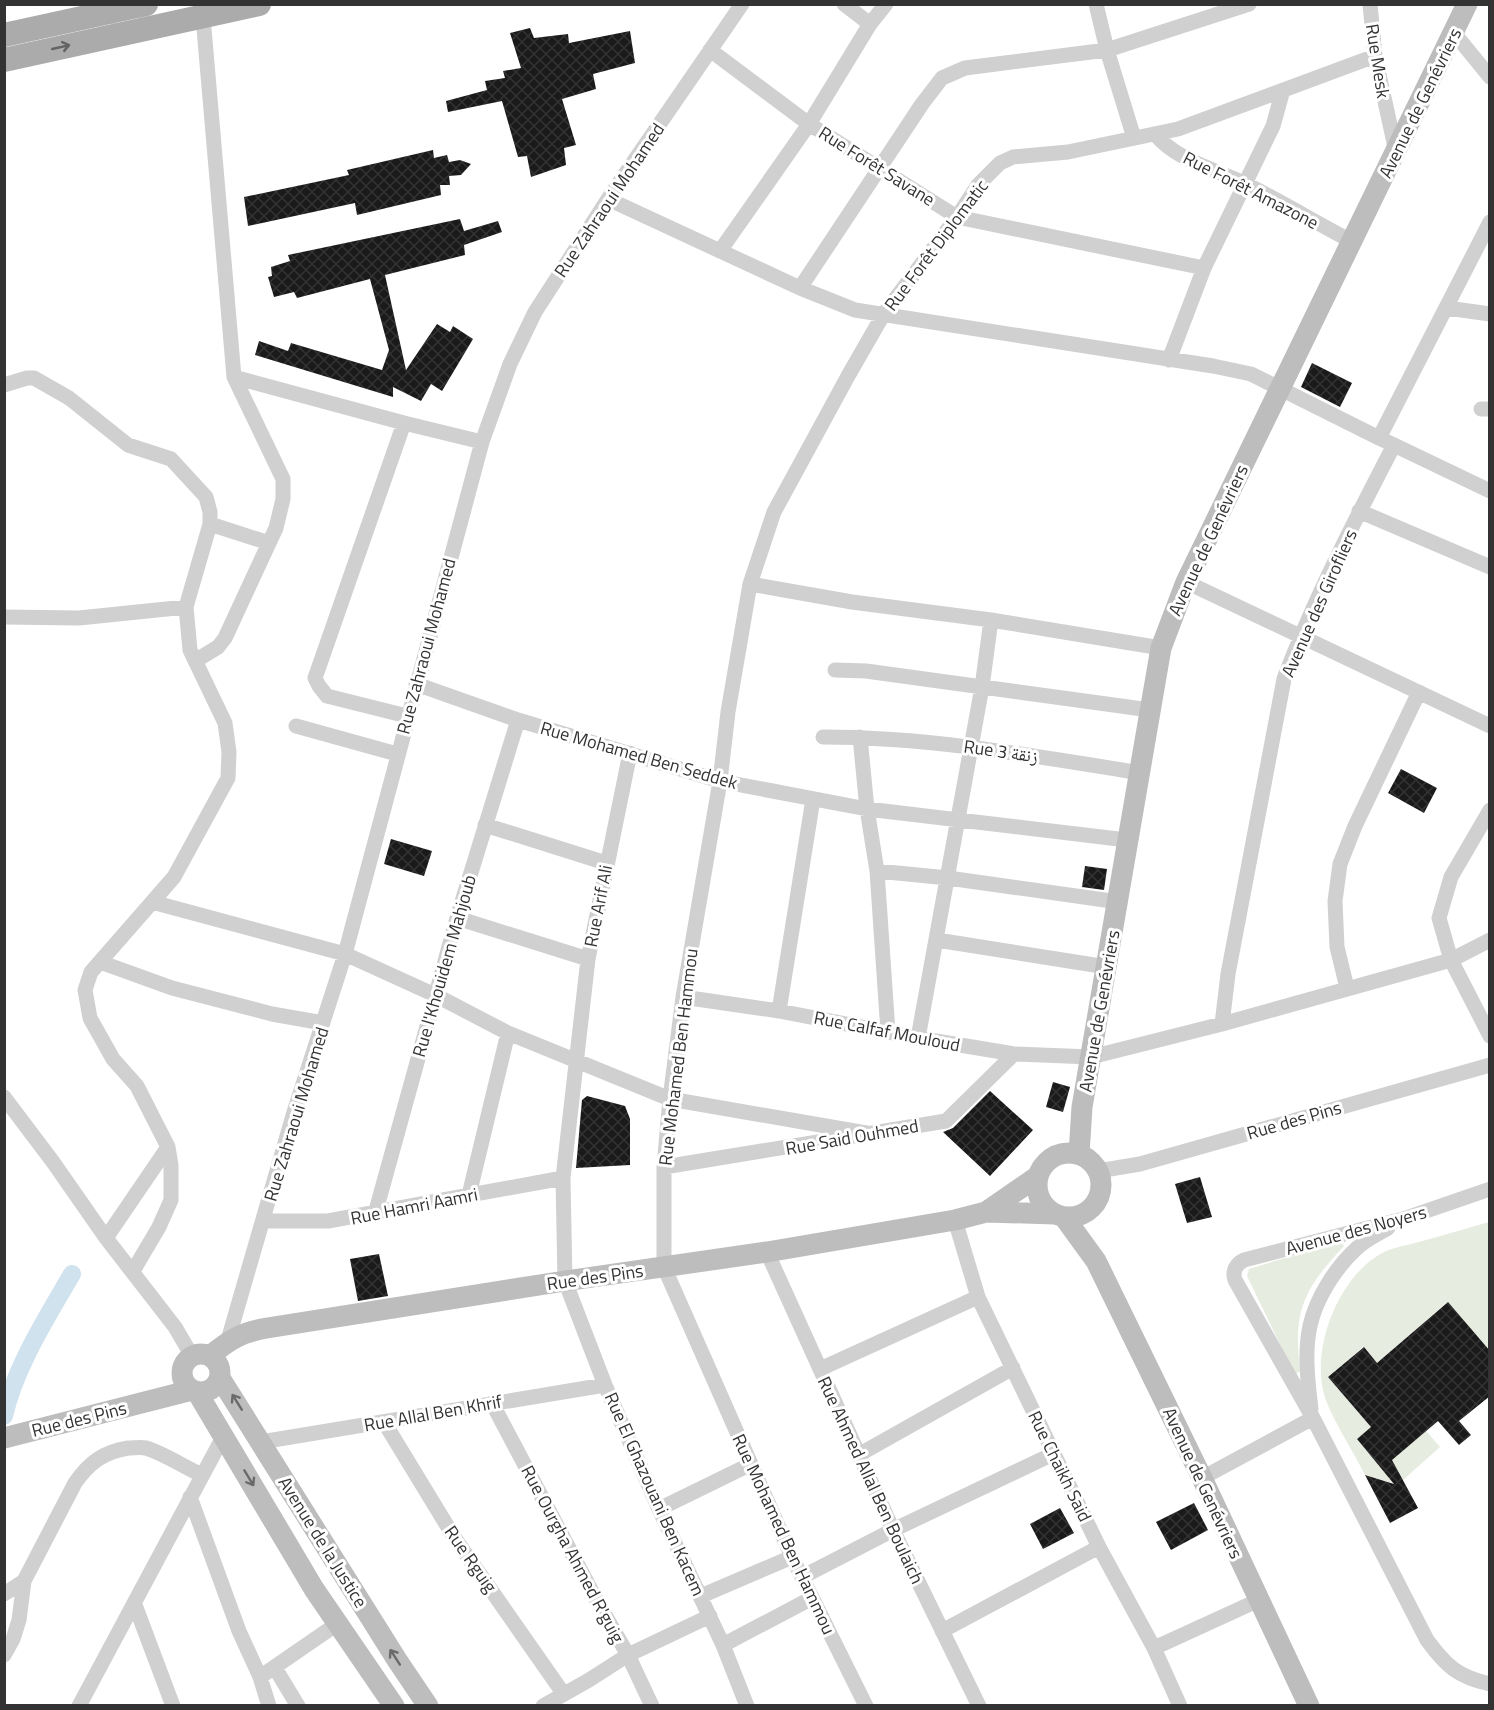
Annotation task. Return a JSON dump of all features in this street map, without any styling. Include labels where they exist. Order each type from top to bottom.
[{"type":"main road","points":[[4,35],[146,4]]},
{"type":"main road","points":[[4,60],[259,4]]},
{"type":"street","name":"Rue Zahraoui Mohamed","points":[[228,1340],[294,1112],[345,954],[482,442],[510,364],[535,312],[608,199],[742,4]]},
{"type":"street","points":[[844,4],[870,24]]},
{"type":"street","points":[[720,251],[809,124],[870,24],[886,4]]},
{"type":"street","points":[[1096,4],[1107,50],[1134,138]]},
{"type":"street","points":[[800,288],[922,104],[942,78],[965,68],[1107,50],[1249,4]]},
{"type":"street","name":"Rue Mesk","points":[[1370,4],[1375,56],[1396,153]]},
{"type":"street","name":"Avenue de Genévriers","points":[[1080,1154],[1082,1107],[1161,648],[1186,582],[1467,4]]},
{"type":"street","points":[[195,661],[218,647],[225,638],[276,528],[283,499],[283,479],[234,377],[203,17]]},
{"type":"street","points":[[1454,33],[1490,77]]},
{"type":"street","name":"Rue Forêt Savane","points":[[710,50],[809,124],[957,217],[1204,268]]},
{"type":"street","name":"Rue Forêt Diplomatic","points":[[750,584],[774,512],[883,315],[957,217],[978,185],[1000,163],[1012,157],[1068,152],[1178,129],[1375,56]]},
{"type":"street","points":[[1169,360],[1204,268],[1273,126],[1283,90]]},
{"type":"street","name":"Rue Forêt Amazone","points":[[1155,134],[1161,142],[1186,157],[1246,184],[1351,241]]},
{"type":"street","points":[[608,199],[800,288],[855,310],[1251,374],[1490,491]]},
{"type":"street","points":[[1379,438],[1490,222]]},
{"type":"street","points":[[1447,308],[1490,314]]},
{"type":"street","points":[[234,377],[482,442]]},
{"type":"street","points":[[4,385],[34,378],[69,398],[128,445],[171,459],[206,497],[210,512],[210,524],[186,607],[190,650],[225,723],[230,752],[228,778],[174,877],[91,972],[85,990],[90,1018],[113,1059],[137,1086],[168,1147],[171,1165],[171,1200],[159,1227],[133,1271]]},
{"type":"street","points":[[404,423],[315,678],[327,696],[407,716]]},
{"type":"street","name":"Avenue des Girofliers","points":[[1222,1024],[1231,962],[1284,679],[1300,635],[1394,445]]},
{"type":"street","points":[[1359,512],[1490,567]]},
{"type":"street","points":[[210,524],[269,543]]},
{"type":"street","points":[[1186,582],[1490,726]]},
{"type":"street","points":[[750,584],[852,602],[992,620],[1161,648]]},
{"type":"street","name":"Rue Mohamed Ben Hammou","points":[[750,584],[728,712],[720,781],[683,997],[670,1099],[664,1167],[664,1267],[792,1557],[866,1706]]},
{"type":"street","points":[[4,617],[79,618],[186,607]]},
{"type":"street","points":[[918,1038],[972,746],[992,620]]},
{"type":"street","points":[[835,670],[866,671],[1150,710]]},
{"type":"street","name":"Rue Mohamed Ben Seddek","points":[[416,684],[518,720],[720,781],[867,809],[1127,840]]},
{"type":"street","points":[[1347,988],[1337,947],[1335,901],[1340,864],[1355,826],[1419,692]]},
{"type":"street","name":"Rue l'Khouidem Mahjoub","points":[[375,1214],[457,918],[518,720]]},
{"type":"street","points":[[296,726],[397,753]]},
{"type":"street","name":"Rue 3 زنقة","points":[[822,737],[860,737],[972,746],[1140,772]]},
{"type":"street","points":[[860,737],[867,809],[877,871],[888,1032]]},
{"type":"street","name":"Rue Arif Ali","points":[[563,1178],[588,958],[630,753]]},
{"type":"street","points":[[779,1011],[813,799]]},
{"type":"street","points":[[1490,810],[1451,877],[1438,918],[1451,960],[1490,1035]]},
{"type":"street","points":[[485,825],[606,863]]},
{"type":"street","points":[[877,871],[948,878],[1119,902]]},
{"type":"street","points":[[152,902],[345,954],[435,995],[508,1033],[670,1099],[872,1134]]},
{"type":"street","points":[[457,918],[588,958]]},
{"type":"street","points":[[937,940],[1107,967]]},
{"type":"street","name":"Rue Calfaf Mouloud","points":[[683,997],[779,1011],[1014,1054],[1091,1057],[1222,1024],[1451,960],[1490,940]]},
{"type":"street","points":[[99,962],[172,988],[272,1014],[323,1023]]},
{"type":"street","points":[[469,1195],[508,1033]]},
{"type":"street","name":"Rue Said Ouhmed","points":[[664,1167],[946,1121],[1014,1054]]},
{"type":"street","name":"Rue des Pins","points":[[1098,1172],[1140,1164],[1490,1065]]},
{"type":"street","points":[[4,1097],[106,1238],[175,1328],[194,1373]]},
{"type":"street","points":[[106,1238],[168,1147]]},
{"type":"street","points":[[1059,1154],[1080,1154],[1094,1164],[1098,1172],[1099,1196],[1089,1210],[1081,1215],[1059,1215],[1041,1202],[1036,1185],[1038,1176],[1042,1166],[1059,1154]]},
{"type":"street","name":"Rue des Pins","points":[[986,1212],[1038,1176]]},
{"type":"street","name":"Rue Hamri Aamri","points":[[264,1221],[328,1221],[563,1178]]},
{"type":"street","name":"Rue El Ghazouani Ben Kacem","points":[[563,1178],[565,1281],[605,1385],[659,1509],[723,1645],[747,1706]]},
{"type":"street","name":"Avenue des Noyers","points":[[1312,1418],[1235,1280],[1234,1269],[1244,1260],[1403,1220],[1490,1189]]},
{"type":"street","name":"Avenue de Genévriers","points":[[1089,1210],[1096,1262]]},
{"type":"street","name":"Rue des Pins","points":[[4,1438],[154,1400],[194,1373],[228,1340],[250,1331],[565,1281],[767,1252],[955,1220],[986,1212],[1059,1215]]},
{"type":"street","name":"Avenue de Genévriers","points":[[1059,1215],[1096,1262],[1202,1478],[1309,1706]]},
{"type":"street","name":"Rue Chaikh Said","points":[[955,1220],[978,1298],[1099,1547],[1154,1648],[1180,1706]]},
{"type":"street","points":[[1403,1220],[1358,1246],[1330,1280],[1319,1302],[1310,1326],[1307,1355],[1312,1418],[1427,1640],[1441,1660],[1457,1673],[1475,1681],[1490,1684]]},
{"type":"street","name":"Rue Ahmed Allal Ben Boulaich","points":[[767,1252],[893,1530],[980,1706]]},
{"type":"street","points":[[820,1369],[978,1298]]},
{"type":"street","name":"Avenue de la Justice","points":[[394,1706],[314,1589],[223,1437],[194,1373],[219,1365],[220,1378],[428,1706]]},
{"type":"street","points":[[860,1454],[1013,1368]]},
{"type":"street","name":"Rue Allal Ben Khrif","points":[[261,1442],[605,1385]]},
{"type":"street","name":"Rue Ourgha Ahmed R'guig","points":[[492,1403],[628,1655],[652,1706]]},
{"type":"street","points":[[1202,1478],[1312,1418]]},
{"type":"street","name":"Rue Rguig","points":[[384,1422],[454,1537],[563,1694]]},
{"type":"street","points":[[79,1706],[223,1437]]},
{"type":"street","points":[[4,1655],[13,1639],[19,1620],[24,1581],[75,1483],[86,1468],[101,1456],[116,1450],[137,1447],[147,1448],[202,1475]]},
{"type":"street","points":[[802,1577],[893,1530],[1053,1454]]},
{"type":"street","points":[[659,1509],[752,1464]]},
{"type":"street","points":[[190,1497],[239,1631],[260,1677],[269,1706]]},
{"type":"street","points":[[942,1631],[1099,1547]]},
{"type":"street","points":[[701,1596],[792,1557]]},
{"type":"street","points":[[4,1594],[24,1581]]},
{"type":"street","points":[[723,1645],[812,1598]]},
{"type":"street","points":[[1154,1648],[1258,1600]]},
{"type":"street","points":[[135,1605],[173,1706]]},
{"type":"street","points":[[543,1706],[628,1655],[710,1616]]},
{"type":"street","points":[[260,1677],[337,1624]]},
{"type":"street","points":[[275,1668],[298,1706]]},
{"type":"shaded area","points":[[1489,1222],[1489,1351],[1447,1302],[1377,1363],[1363,1347],[1328,1377],[1371,1427],[1357,1439],[1381,1468],[1426,1431],[1440,1447],[1396,1484],[1365,1475],[1331,1412],[1322,1383],[1321,1362],[1324,1340],[1340,1297],[1353,1278],[1368,1263],[1384,1252]]},
{"type":"shaded area","points":[[1341,1241],[1344,1246],[1319,1276],[1304,1302],[1298,1332],[1300,1371],[1295,1375],[1247,1276],[1249,1269]]},
{"type":"building","points":[[530,28],[534,38],[568,34],[569,43],[630,31],[635,63],[593,74],[596,89],[562,99],[576,145],[564,148],[566,165],[531,177],[527,156],[518,157],[502,101],[448,112],[446,101],[487,90],[485,81],[505,78],[503,71],[521,68],[510,33]]},
{"type":"building","points":[[433,150],[434,158],[447,155],[449,162],[460,160],[471,164],[461,175],[449,176],[450,185],[440,185],[441,195],[357,215],[355,203],[248,226],[244,197],[349,175],[347,170]]},
{"type":"building","points":[[460,219],[464,231],[498,221],[502,232],[464,245],[465,255],[385,275],[406,370],[437,324],[450,332],[453,326],[473,339],[442,391],[431,384],[421,401],[393,387],[393,397],[255,355],[259,341],[288,351],[291,343],[382,370],[389,350],[370,279],[297,298],[294,292],[274,297],[268,277],[272,276],[271,267],[290,261],[288,255]]},
{"type":"building","points":[[1312,363],[1352,383],[1340,407],[1301,387]]},
{"type":"building","points":[[1401,769],[1437,788],[1424,813],[1388,793]]},
{"type":"building","points":[[391,839],[432,851],[424,876],[384,864]]},
{"type":"building","points":[[1085,866],[1107,869],[1104,890],[1082,887]]},
{"type":"building","points":[[1053,1082],[1070,1087],[1063,1112],[1046,1107]]},
{"type":"building","points":[[990,1091],[1033,1130],[990,1176],[943,1132],[953,1128]]},
{"type":"building","points":[[587,1096],[625,1106],[630,1119],[630,1165],[576,1168],[582,1100]]},
{"type":"building","points":[[1200,1177],[1212,1217],[1187,1223],[1175,1184]]},
{"type":"building","points":[[379,1254],[388,1296],[358,1301],[350,1259]]},
{"type":"building","points":[[1448,1302],[1490,1351],[1490,1396],[1459,1421],[1471,1435],[1459,1445],[1438,1421],[1392,1460],[1418,1508],[1390,1523],[1365,1475],[1394,1484],[1357,1439],[1371,1427],[1328,1377],[1364,1347],[1377,1363]]},
{"type":"building","points":[[1194,1503],[1208,1530],[1171,1550],[1156,1522]]},
{"type":"building","points":[[1060,1508],[1074,1533],[1043,1549],[1030,1524]]},
{"type":"waterway","points":[[4,1416],[24,1361],[72,1274]]}]
